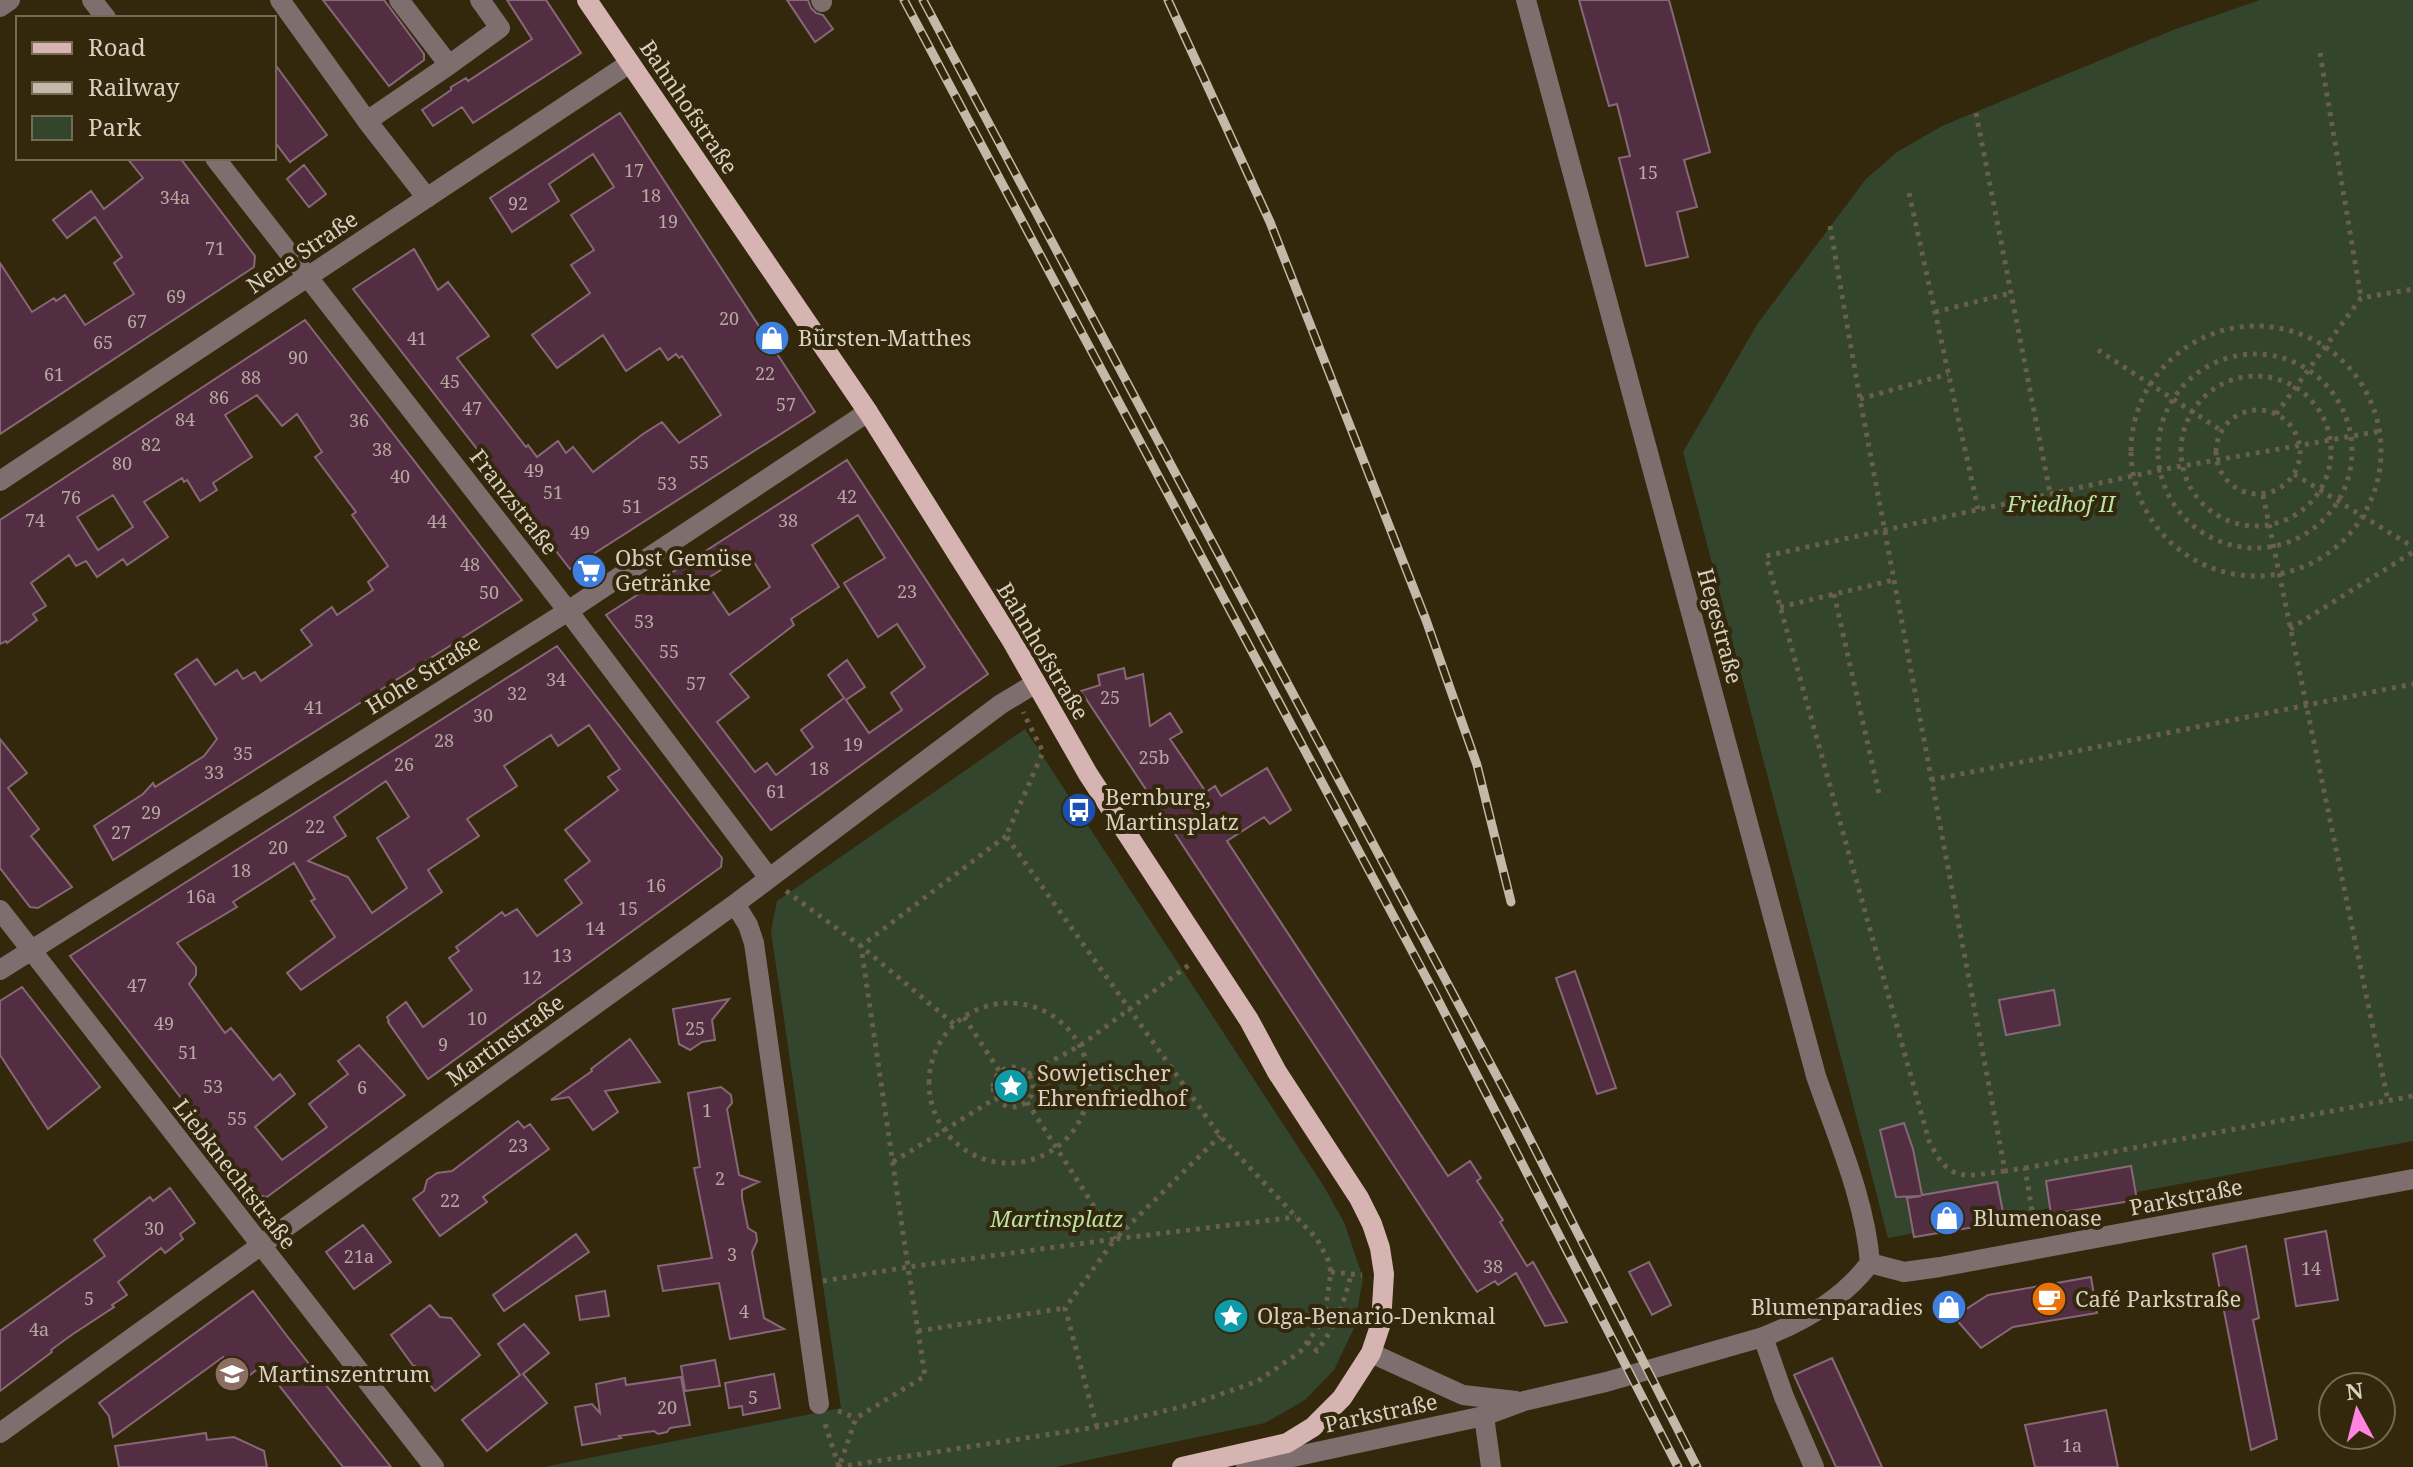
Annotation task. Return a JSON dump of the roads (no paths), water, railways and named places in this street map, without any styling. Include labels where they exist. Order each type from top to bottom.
[{"type":"main road","name":"Bahnhofstraße","points":[[587,0],[868,412],[1036,683],[1088,774],[1242,1010],[1277,1072],[1366,1211],[1380,1248],[1384,1274],[1381,1323],[1371,1353]]},
{"type":"main road","name":"Parkstraße","points":[[1182,1467],[1287,1443],[1313,1427],[1342,1398],[1371,1353]]},
{"type":"street","points":[[0,7],[10,0]]},
{"type":"street","points":[[92,0],[104,16]]},
{"type":"street","points":[[280,0],[427,198]]},
{"type":"street","points":[[399,0],[449,65]]},
{"type":"street","points":[[367,121],[500,28],[480,0]]},
{"type":"street","name":"Hegestraße","points":[[1526,0],[1816,1076],[1858,1200],[1868,1237],[1870,1263]]},
{"type":"street","name":"Neue Straße","points":[[0,481],[630,63]]},
{"type":"street","name":"Franzstraße","points":[[217,160],[568,611],[769,878]]},
{"type":"street","name":"Hohe Straße","points":[[0,970],[568,611],[868,412]]},
{"type":"street","name":"Martinstraße","points":[[0,1433],[735,904],[1014,694],[1036,683]]},
{"type":"street","points":[[735,904],[748,925],[754,943],[819,1404]]},
{"type":"street","name":"Liebknechtstraße","points":[[0,910],[434,1467]]},
{"type":"street","name":"Parkstraße","points":[[1246,1467],[1484,1416],[1524,1401],[1606,1382],[1763,1337],[1828,1304],[1843,1293],[1870,1263],[1904,1272],[2038,1250],[2413,1179]]},
{"type":"street","points":[[1763,1337],[1814,1467]]},
{"type":"street","name":"Parkstraße","points":[[1371,1353],[1463,1395],[1524,1401]]},
{"type":"street","points":[[1484,1416],[1491,1467]]},
{"type":"railway","points":[[904,0],[1435,994],[1678,1467]]},
{"type":"railway","points":[[923,0],[1515,1110],[1697,1467]]},
{"type":"railway","points":[[1168,0],[1270,222],[1426,620],[1477,765],[1511,902]]},
{"type":"place","name":"Bürsten-Matthes","points":[[772,338]]},
{"type":"place","name":"Obst Gemüse Getränke","points":[[589,571]]},
{"type":"place","name":"Bernburg, Martinsplatz","points":[[1079,810]]},
{"type":"place","name":"Sowjetischer Ehrenfriedhof","points":[[1011,1086]]},
{"type":"place","name":"Blumenoase","points":[[1947,1218]]},
{"type":"place","name":"Café Parkstraße","points":[[2049,1299]]},
{"type":"place","name":"Blumenparadies","points":[[1949,1307]]},
{"type":"place","name":"Olga-Benario-Denkmal","points":[[1231,1316]]},
{"type":"place","name":"Martinszentrum","points":[[232,1374]]},
{"type":"park label","name":"Friedhof II","points":[[2061,504]]},
{"type":"park label","name":"Martinsplatz","points":[[1057,1219]]}]
